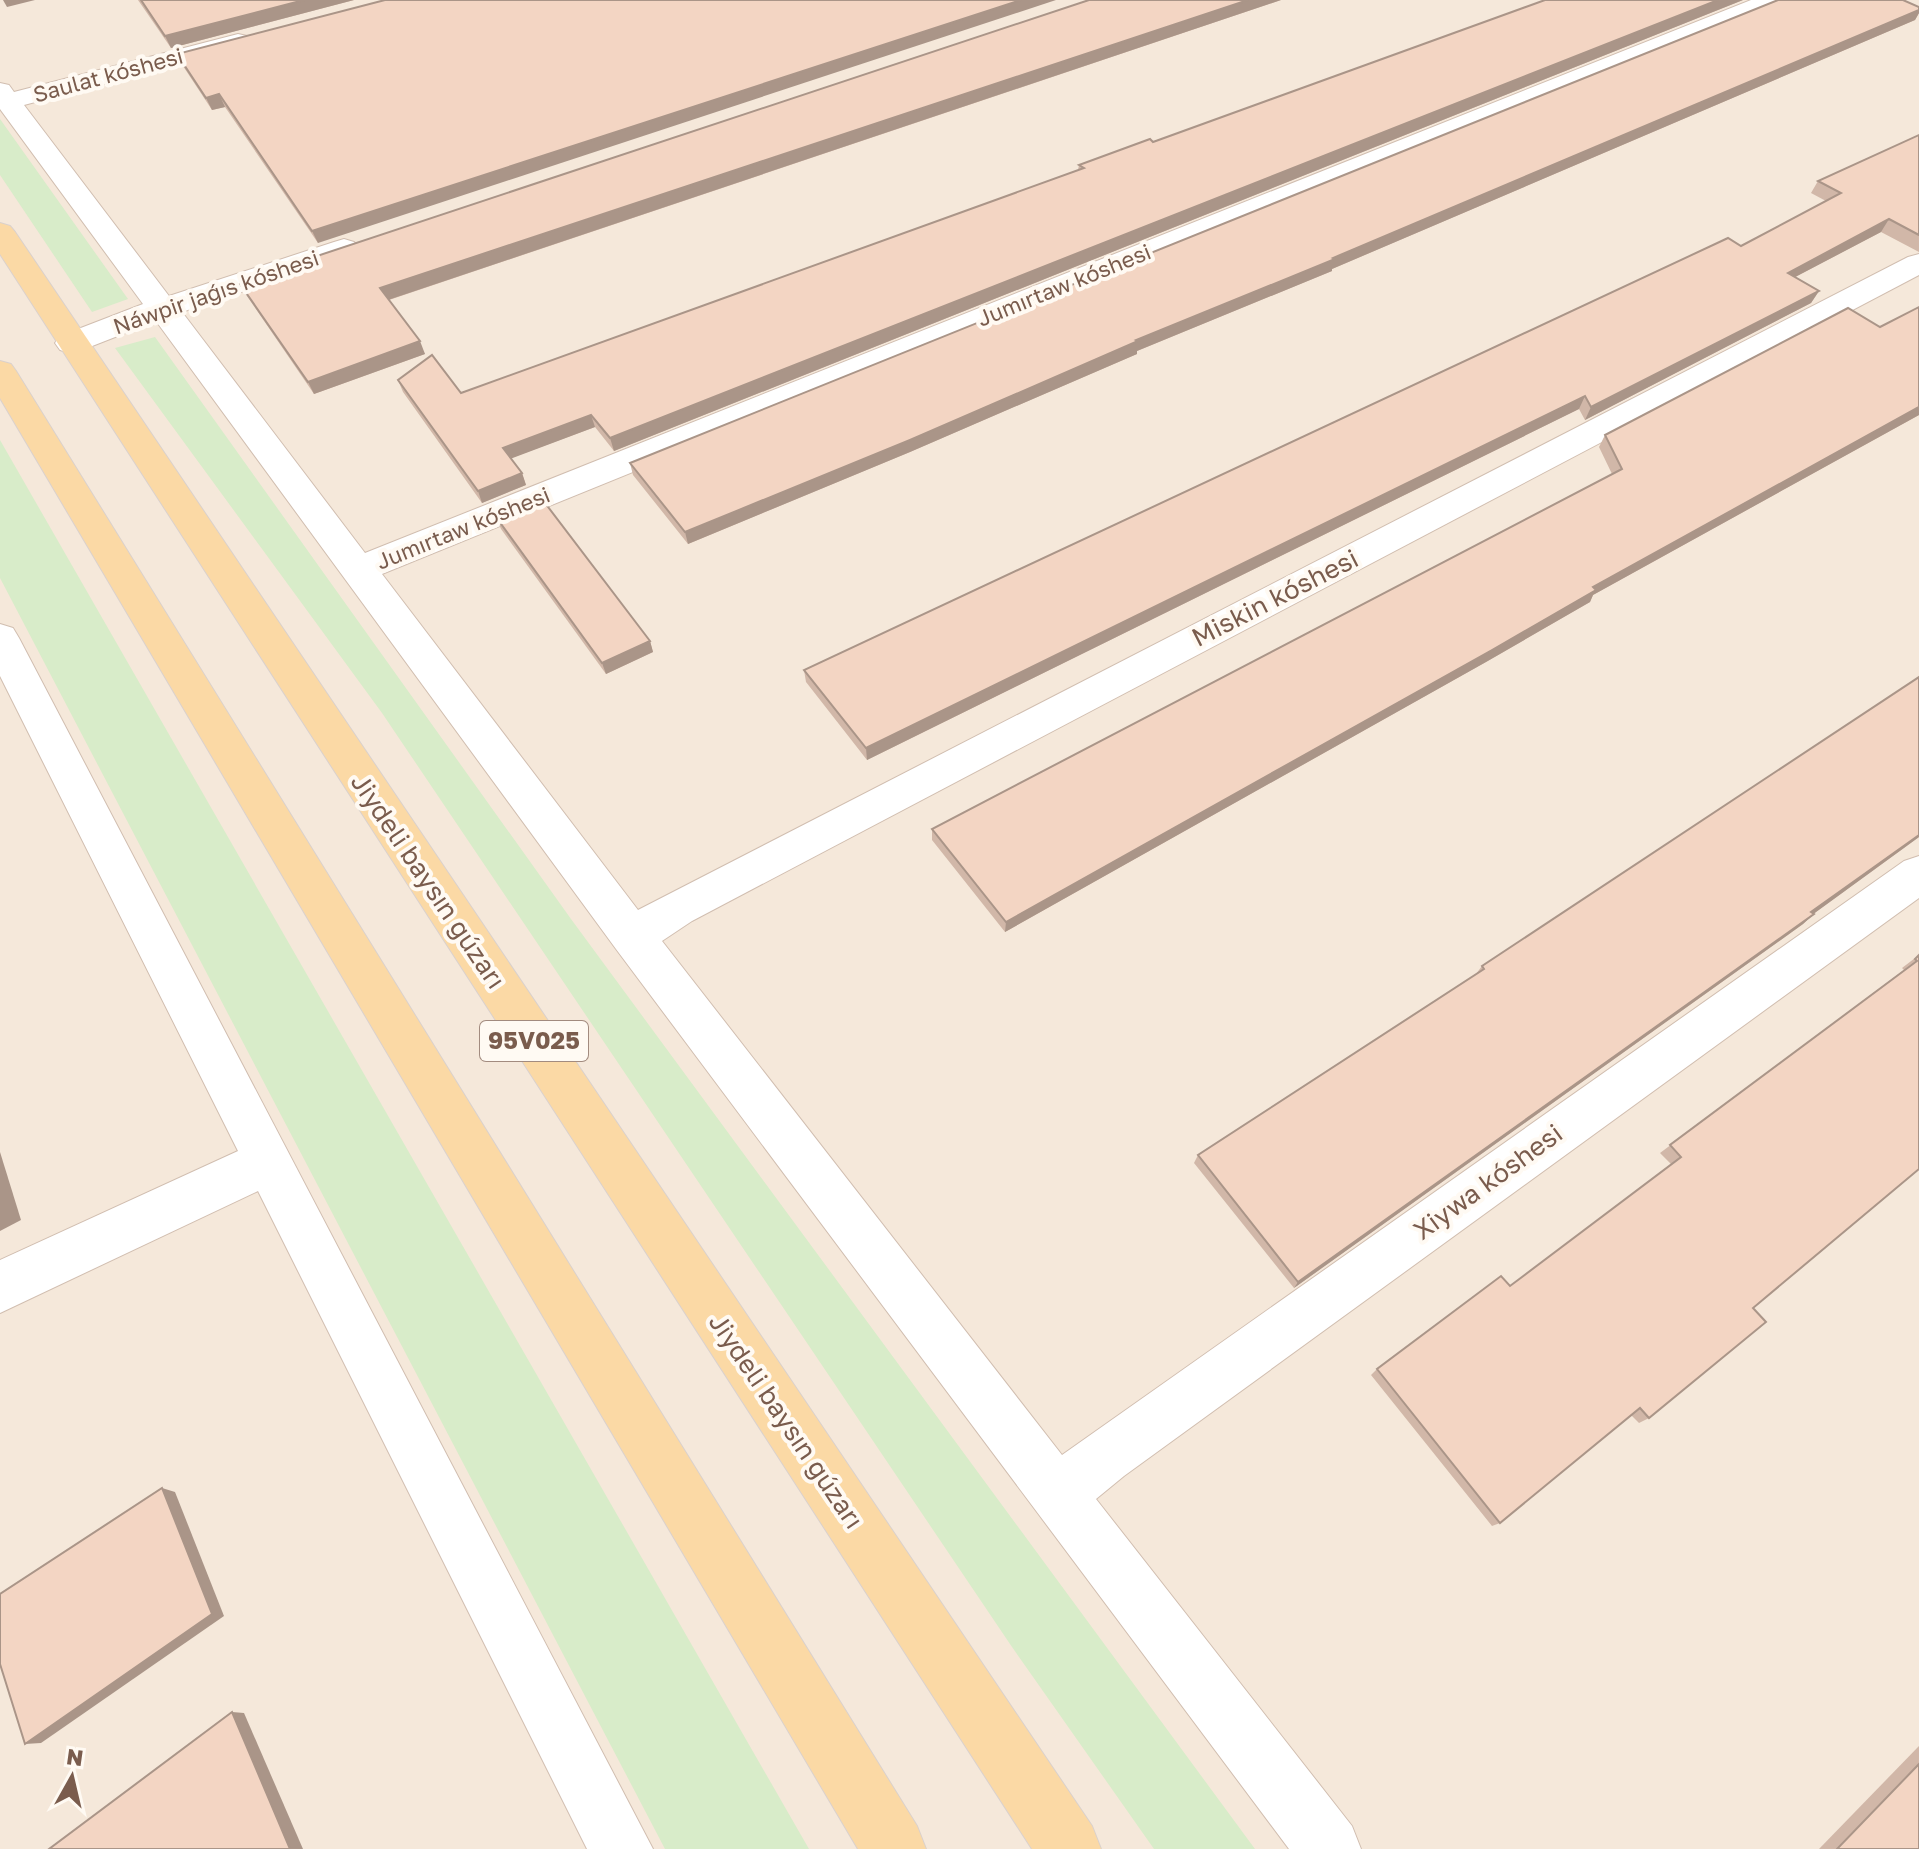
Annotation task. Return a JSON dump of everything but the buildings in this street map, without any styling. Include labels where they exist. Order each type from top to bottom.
[{"type":"main road","name":"Jiydeli baysın gúzarı","points":[[0,232],[1069,1849]]},
{"type":"main road","points":[[0,371],[894,1849]]},
{"type":"street","name":"Jumırtaw kóshesi","points":[[357,570],[1772,0]]},
{"type":"street","name":"Saulat kóshesi","points":[[4,96],[257,36]]},
{"type":"street","points":[[4,96],[632,936],[1329,1849]]},
{"type":"street","name":"Náwpir jaǵıs kóshesi","points":[[71,343],[162,308],[365,241]]},
{"type":"street","name":"Miskin kóshesi","points":[[632,936],[691,901],[1919,263]]},
{"type":"street","points":[[0,638],[621,1849]]},
{"type":"street","name":"Xiywa kóshesi","points":[[1060,1493],[1104,1456],[1919,874]]},
{"type":"street","points":[[0,1287],[267,1162]]},
{"type":"shaded area","points":[[0,0],[1919,0],[1919,1849],[0,1849]]},
{"type":"green space","points":[[0,119],[128,299],[92,312],[0,175]]},
{"type":"green space","points":[[155,337],[571,919],[1255,1849],[1154,1849],[1012,1647],[382,713],[115,348]]},
{"type":"green space","points":[[0,440],[809,1849],[665,1849],[0,578]]}]
